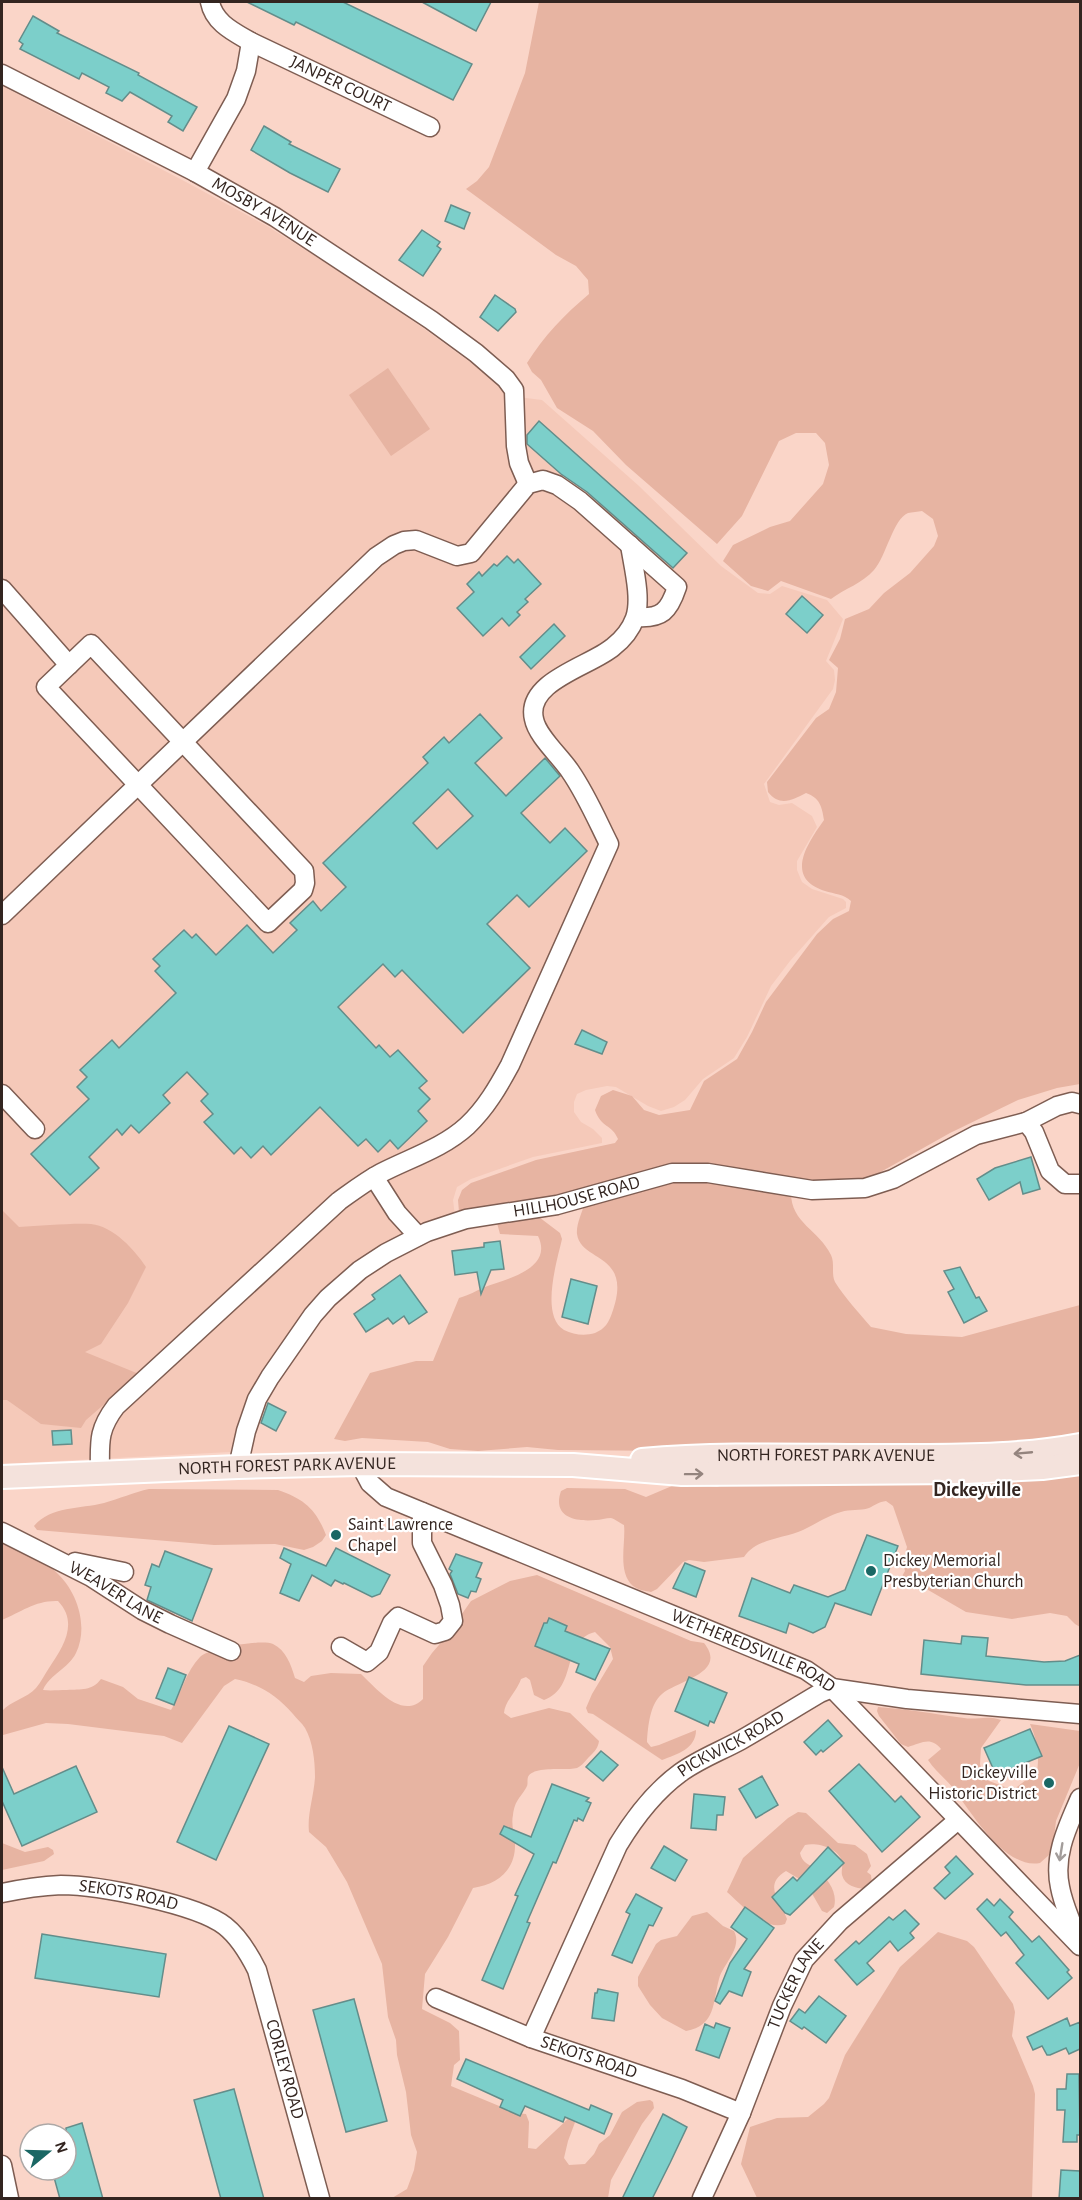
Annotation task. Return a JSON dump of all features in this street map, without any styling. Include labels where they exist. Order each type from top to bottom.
[{"type":"main road","name":"NORTH FOREST PARK AVENUE","points":[[573,1465],[691,1456],[983,1456],[1040,1452],[1080,1445]]},
{"type":"main road","name":"NORTH FOREST PARK AVENUE","points":[[2,1477],[360,1464],[573,1465],[682,1474],[1017,1470],[1080,1463]]},
{"type":"street","name":"JANPER COURT","points":[[210,2],[217,18],[226,28],[430,127]]},
{"type":"street","points":[[195,172],[236,99],[246,71],[251,42]]},
{"type":"street","name":"MOSBY AVENUE","points":[[2,74],[195,172],[275,217],[452,336],[506,379],[514,390],[516,446],[519,463],[528,484]]},
{"type":"street","points":[[2,915],[376,557],[394,545],[416,540],[457,556],[471,553],[528,484],[543,480],[557,485],[580,501],[677,586],[673,598],[658,617],[636,617]]},
{"type":"street","points":[[99,1473],[100,1431],[116,1406],[339,1201],[374,1177],[431,1150],[467,1126],[496,1091],[510,1065],[609,844],[571,772],[534,722],[533,711],[538,697],[546,686],[614,646],[627,632],[636,617],[636,587],[630,546]]},
{"type":"street","points":[[2,589],[69,665]]},
{"type":"street","points":[[91,644],[304,871],[303,890],[268,923],[46,687],[69,665],[91,644]]},
{"type":"street","points":[[2,1094],[35,1129]]},
{"type":"street","name":"HILLHOUSE ROAD","points":[[238,1467],[246,1431],[257,1399],[313,1315],[328,1298],[360,1270],[418,1236],[454,1222],[557,1205],[672,1173],[708,1173],[812,1190],[865,1188],[882,1184],[899,1176],[976,1135],[1026,1122],[1058,1106],[1072,1102],[1080,1104]]},
{"type":"street","points":[[1026,1122],[1034,1132],[1050,1171],[1065,1184],[1080,1184]]},
{"type":"street","points":[[374,1177],[397,1213],[418,1236]]},
{"type":"street","name":"WETHEREDSVILLE ROAD","points":[[360,1464],[370,1483],[386,1497],[806,1670],[832,1688],[1079,1944]]},
{"type":"street","points":[[341,1647],[367,1662],[379,1652],[392,1623],[398,1617],[435,1634],[446,1631],[453,1620],[443,1585],[422,1543],[422,1512]]},
{"type":"street","name":"WEAVER LANE","points":[[2,1532],[59,1559],[142,1610],[231,1651]]},
{"type":"street","points":[[59,1559],[124,1572]]},
{"type":"street","points":[[832,1688],[908,1699],[1080,1714]]},
{"type":"street","name":"PICKWICK ROAD","points":[[531,2038],[618,1845],[642,1808],[681,1773],[832,1688]]},
{"type":"street","name":"WETHEREDSVILLE ROAD","points":[[1079,1944],[1060,1887],[1059,1867],[1061,1845],[1080,1797]]},
{"type":"street","name":"TUCKER LANE","points":[[702,2199],[741,2112],[782,2006],[804,1960],[840,1921],[958,1820]]},
{"type":"street","name":"SEKOTS ROAD","points":[[2,1893],[62,1885],[91,1888],[183,1906],[225,1925],[242,1943]]},
{"type":"street","name":"CORLEY ROAD","points":[[242,1943],[257,1970],[320,2199]]},
{"type":"street","name":"SEKOTS ROAD","points":[[436,1998],[531,2038],[660,2081],[741,2112]]},
{"type":"street","points":[[2,2165],[9,2199]]},
{"type":"shaded area","points":[[539,2],[1080,2],[1080,1084],[1057,1088],[1018,1100],[950,1133],[861,1183],[812,1184],[748,1177],[617,1184],[461,1215],[459,1212],[458,1200],[462,1190],[471,1183],[536,1160],[615,1143],[618,1139],[616,1134],[600,1120],[595,1110],[601,1096],[613,1090],[632,1096],[644,1110],[659,1115],[690,1110],[704,1081],[737,1059],[766,1002],[817,934],[833,919],[849,911],[851,901],[812,885],[805,878],[802,869],[806,850],[824,820],[820,804],[806,793],[791,800],[777,799],[768,792],[767,782],[816,718],[829,709],[836,692],[838,668],[829,660],[840,639],[845,619],[869,609],[884,593],[910,573],[934,546],[938,536],[933,519],[922,511],[908,513],[898,523],[874,570],[864,579],[831,599],[781,581],[768,591],[751,586],[723,561],[733,545],[770,527],[790,521],[823,484],[829,465],[825,443],[816,433],[796,433],[779,441],[742,516],[717,544],[626,465],[593,431],[557,408],[541,380],[532,372],[527,363],[555,326],[589,294],[588,280],[576,266],[556,255],[466,189],[477,181],[489,167],[525,73]]},
{"type":"shaded area","points":[[2,86],[267,226],[342,273],[518,397],[542,400],[639,486],[721,566],[758,593],[770,594],[782,586],[827,600],[843,619],[826,661],[834,670],[833,689],[764,784],[770,802],[779,805],[792,803],[812,816],[817,827],[797,861],[797,870],[802,882],[812,889],[843,899],[846,902],[846,908],[829,917],[771,986],[747,1037],[734,1058],[703,1079],[685,1100],[661,1111],[616,1087],[607,1086],[577,1094],[574,1112],[581,1122],[602,1138],[602,1143],[533,1157],[471,1179],[457,1187],[453,1200],[455,1216],[299,1320],[248,1394],[230,1452],[2,1464]]},
{"type":"shaded area","points":[[388,368],[430,429],[391,456],[349,395]]},
{"type":"shaded area","points":[[673,1177],[791,1193],[792,1203],[800,1219],[820,1239],[831,1255],[835,1282],[871,1327],[906,1334],[962,1337],[1080,1305],[1080,1439],[1052,1444],[678,1451],[558,1450],[527,1447],[478,1451],[450,1449],[428,1442],[362,1438],[345,1441],[334,1439],[370,1373],[416,1361],[433,1361],[459,1298],[515,1276],[534,1265],[541,1247],[538,1236],[500,1234],[497,1223],[535,1214],[560,1233],[562,1239],[552,1288],[553,1313],[557,1323],[564,1330],[583,1335],[595,1333],[601,1329],[608,1322],[612,1313],[617,1293],[616,1279],[612,1269],[587,1250],[577,1234],[585,1203]]},
{"type":"shaded area","points":[[2,1210],[19,1227],[91,1224],[107,1229],[123,1240],[146,1267],[128,1303],[101,1344],[85,1352],[139,1374],[86,1420],[81,1428],[41,1424],[7,1400],[2,1400]]},
{"type":"shaded area","points":[[1080,1472],[1080,1627],[1067,1616],[1050,1613],[1012,1619],[966,1612],[923,1587],[902,1580],[907,1547],[893,1506],[886,1501],[866,1509],[844,1511],[803,1530],[763,1542],[744,1557],[683,1562],[657,1589],[651,1592],[633,1586],[625,1573],[624,1525],[611,1518],[573,1519],[563,1512],[559,1500],[561,1491],[567,1488],[625,1489],[646,1497],[679,1483],[717,1487],[725,1484],[879,1483],[908,1485]]},
{"type":"shaded area","points":[[149,1489],[278,1490],[295,1497],[308,1506],[318,1518],[326,1535],[322,1541],[304,1550],[275,1544],[214,1545],[37,1530],[34,1526],[49,1515],[66,1509],[104,1503]]},
{"type":"shaded area","points":[[2,1537],[37,1557],[56,1572],[70,1589],[79,1610],[81,1632],[76,1653],[43,1690],[86,1689],[94,1686],[101,1679],[123,1687],[138,1699],[171,1710],[191,1669],[200,1657],[214,1650],[258,1643],[273,1644],[278,1647],[287,1658],[295,1678],[304,1682],[311,1676],[331,1673],[361,1674],[390,1700],[407,1706],[415,1705],[423,1699],[423,1666],[471,1601],[510,1581],[537,1575],[691,1641],[704,1643],[710,1653],[710,1662],[706,1669],[662,1694],[652,1709],[647,1742],[651,1747],[696,1730],[693,1742],[689,1746],[662,1760],[593,1714],[588,1713],[586,1708],[592,1694],[613,1659],[610,1647],[595,1632],[584,1637],[577,1645],[562,1685],[555,1694],[544,1700],[534,1695],[530,1680],[526,1677],[521,1679],[504,1713],[511,1718],[549,1708],[570,1713],[599,1741],[598,1746],[577,1768],[531,1773],[514,1810],[512,1822],[515,1853],[509,1868],[498,1879],[473,1888],[448,1937],[425,1974],[422,2009],[450,2023],[459,2031],[460,2060],[454,2065],[451,2086],[516,2113],[526,2114],[529,2122],[528,2148],[536,2149],[572,2115],[577,2117],[564,2158],[569,2165],[585,2164],[599,2144],[610,2135],[622,2112],[637,2102],[650,2100],[653,2102],[654,2108],[642,2124],[611,2180],[608,2198],[392,2198],[407,2189],[414,2170],[417,2152],[411,2135],[396,2040],[388,2017],[382,1964],[347,1882],[326,1847],[309,1832],[315,1771],[308,1733],[301,1722],[274,1696],[259,1687],[235,1679],[224,1686],[182,1743],[164,1736],[46,1723],[3,1735],[2,1711],[38,1686],[64,1643],[68,1626],[64,1609],[58,1601],[36,1604],[2,1620]]},
{"type":"shaded area","points":[[878,1707],[964,1718],[1001,1720],[981,1748],[980,1764],[983,1776],[989,1781],[1013,1790],[1026,1780],[1036,1778],[1038,1750],[1030,1724],[1080,1731],[1080,1763],[1056,1821],[1053,1846],[1049,1855],[1040,1863],[1027,1863],[1014,1858],[1002,1849],[928,1760],[941,1749],[930,1742],[908,1747],[901,1744],[879,1716]]},
{"type":"shaded area","points":[[798,1812],[806,1813],[838,1843],[855,1845],[867,1854],[871,1866],[867,1872],[871,1875],[872,1884],[865,1889],[848,1884],[843,1879],[840,1856],[832,1849],[821,1845],[805,1845],[800,1853],[801,1856],[828,1881],[835,1896],[834,1907],[827,1913],[822,1911],[806,1883],[786,1871],[779,1876],[774,1888],[787,1919],[785,1924],[769,1924],[746,1910],[727,1892],[743,1858],[788,1818]]},
{"type":"shaded area","points":[[2,1843],[25,1852],[48,1847],[53,1850],[54,1854],[44,1861],[2,1870]]},
{"type":"shaded area","points":[[707,1912],[723,1926],[734,1931],[736,1944],[721,1973],[712,2011],[708,2018],[703,2024],[686,2031],[662,2018],[650,2005],[638,1986],[638,1977],[656,1944],[661,1940],[677,1936],[692,1916]]},
{"type":"shaded area","points":[[938,1932],[967,1941],[974,1947],[1013,2004],[1015,2012],[1012,2036],[1035,2094],[1032,2198],[757,2198],[741,2164],[750,2127],[777,2118],[808,2117],[824,2104],[829,2098],[845,2055],[900,1967]]},
{"type":"building","points":[[247,2],[343,2],[472,64],[453,100],[296,22],[294,25]]},
{"type":"building","points":[[422,2],[491,2],[476,31]]},
{"type":"building","points":[[33,16],[59,31],[57,33],[139,73],[138,75],[197,107],[183,131],[168,122],[172,116],[130,92],[122,101],[106,93],[109,87],[82,73],[79,79],[20,49],[23,44],[19,41]]},
{"type":"building","points":[[264,126],[291,142],[289,144],[340,169],[328,192],[251,150]]},
{"type":"building","points":[[451,205],[470,213],[464,229],[445,221]]},
{"type":"building","points":[[422,230],[440,242],[437,246],[441,249],[423,276],[399,260]]},
{"type":"building","points":[[495,295],[516,312],[498,331],[480,317]]},
{"type":"building","points":[[539,421],[687,553],[673,568],[587,492],[561,474],[527,444],[527,435]]},
{"type":"building","points":[[507,556],[514,563],[518,559],[541,584],[525,599],[528,602],[517,612],[520,615],[509,626],[502,618],[483,636],[457,608],[474,592],[467,584],[479,572],[482,576],[494,564],[497,566]]},
{"type":"building","points":[[802,596],[823,615],[807,633],[786,614]]},
{"type":"building","points":[[554,624],[565,636],[531,669],[520,657]]},
{"type":"building","points":[[480,714],[502,738],[475,763],[506,796],[545,758],[560,776],[521,813],[550,843],[565,828],[587,851],[529,907],[517,895],[487,924],[530,968],[463,1033],[402,970],[395,977],[383,964],[338,1007],[376,1048],[379,1045],[390,1057],[398,1050],[427,1081],[419,1088],[430,1099],[418,1111],[427,1121],[398,1149],[390,1140],[378,1152],[366,1139],[358,1146],[320,1107],[271,1155],[263,1146],[251,1158],[241,1147],[234,1154],[204,1122],[213,1114],[201,1101],[208,1094],[187,1072],[163,1095],[170,1103],[139,1133],[131,1125],[122,1135],[117,1129],[89,1157],[99,1168],[70,1195],[31,1154],[89,1099],[77,1087],[87,1077],[80,1070],[112,1040],[119,1048],[176,993],[155,971],[160,966],[153,959],[184,930],[192,938],[196,934],[216,955],[247,925],[273,953],[297,930],[290,923],[313,901],[321,911],[346,887],[323,863],[428,763],[423,757],[444,737],[449,743]],"holes":[[[448,789],[473,816],[437,849],[413,823]]]},
{"type":"building","points":[[582,1030],[607,1042],[602,1054],[575,1044]]},
{"type":"building","points":[[1031,1157],[1040,1189],[1023,1194],[1020,1182],[989,1200],[977,1179],[995,1168]]},
{"type":"building","points":[[500,1241],[504,1269],[491,1270],[481,1294],[477,1272],[455,1275],[452,1251],[484,1247],[484,1243]]},
{"type":"building","points":[[960,1267],[976,1298],[979,1297],[987,1311],[964,1323],[948,1292],[954,1289],[944,1271]]},
{"type":"building","points":[[400,1275],[427,1312],[409,1324],[404,1316],[393,1324],[388,1318],[366,1332],[354,1314],[375,1299],[372,1295]]},
{"type":"building","points":[[571,1279],[597,1286],[588,1324],[562,1317]]},
{"type":"building","points":[[268,1403],[286,1412],[276,1431],[261,1423]]},
{"type":"building","points":[[71,1430],[72,1444],[53,1445],[52,1431]]},
{"type":"building","name":"Dickey Memorial Presbyterian Church","points":[[867,1535],[898,1546],[871,1615],[835,1603],[825,1627],[813,1633],[789,1623],[786,1633],[739,1616],[752,1578],[790,1593],[794,1585],[828,1597],[845,1590]]},
{"type":"building","points":[[284,1548],[326,1566],[336,1548],[390,1575],[380,1594],[372,1597],[335,1580],[331,1586],[312,1575],[299,1601],[280,1593],[291,1564],[280,1558]]},
{"type":"building","points":[[165,1551],[212,1569],[192,1621],[147,1600],[151,1587],[145,1585],[152,1564],[159,1567]]},
{"type":"building","points":[[456,1554],[482,1563],[476,1577],[481,1579],[476,1592],[471,1591],[468,1598],[458,1594],[450,1574],[452,1571],[449,1569]]},
{"type":"building","points":[[685,1563],[705,1571],[696,1597],[673,1588]]},
{"type":"building","points":[[549,1618],[567,1626],[565,1631],[610,1649],[595,1680],[576,1672],[579,1664],[535,1646],[544,1623],[547,1623]]},
{"type":"building","points":[[962,1636],[988,1638],[986,1656],[1044,1662],[1065,1661],[1080,1655],[1080,1685],[1026,1685],[921,1674],[924,1640],[961,1644]]},
{"type":"building","points":[[168,1668],[186,1675],[174,1705],[156,1698]]},
{"type":"building","points":[[689,1677],[727,1693],[714,1723],[710,1721],[708,1726],[675,1711]]},
{"type":"building","points":[[828,1720],[842,1736],[816,1755],[804,1742]]},
{"type":"building","points":[[229,1726],[269,1744],[216,1860],[177,1842]]},
{"type":"building","points":[[1030,1729],[1042,1756],[996,1775],[984,1748]]},
{"type":"building","points":[[601,1751],[618,1765],[603,1781],[586,1767]]},
{"type":"building","points":[[859,1764],[895,1802],[901,1796],[920,1817],[882,1852],[829,1791]]},
{"type":"building","points":[[76,1766],[97,1812],[22,1846],[2,1801],[2,1767],[14,1794]]},
{"type":"building","points":[[762,1776],[778,1805],[756,1818],[739,1789]]},
{"type":"building","points":[[552,1784],[589,1798],[586,1801],[591,1803],[583,1821],[578,1818],[577,1821],[574,1820],[556,1863],[553,1862],[527,1922],[530,1923],[503,1989],[482,1980],[518,1896],[515,1895],[534,1854],[500,1834],[504,1826],[531,1837]]},
{"type":"building","points":[[694,1794],[725,1797],[723,1815],[717,1815],[716,1830],[691,1828]]},
{"type":"building","points":[[664,1846],[687,1860],[675,1881],[651,1868]]},
{"type":"building","points":[[828,1847],[844,1863],[790,1915],[785,1913],[772,1897],[793,1877],[797,1881]]},
{"type":"building","points":[[956,1856],[973,1874],[945,1899],[934,1888],[950,1873],[945,1867]]},
{"type":"building","points":[[636,1894],[662,1908],[653,1926],[649,1925],[632,1963],[612,1955],[630,1914],[626,1912]]},
{"type":"building","points":[[987,1899],[994,1906],[1000,1899],[1013,1912],[1009,1917],[1032,1942],[1039,1936],[1069,1970],[1067,1972],[1072,1978],[1048,1999],[1016,1963],[1024,1955],[1006,1932],[1001,1936],[977,1909]]},
{"type":"building","points":[[745,1907],[774,1928],[744,1969],[751,1972],[742,1996],[729,1991],[720,2004],[715,2001],[730,1963],[747,1939],[731,1927]]},
{"type":"building","points":[[905,1910],[919,1924],[910,1933],[914,1938],[898,1951],[890,1941],[867,1963],[874,1971],[857,1985],[835,1960],[856,1941],[859,1944],[889,1917],[893,1920]]},
{"type":"building","points":[[42,1934],[166,1954],[159,1997],[35,1978]]},
{"type":"building","points":[[598,1989],[618,1993],[614,2021],[592,2018],[595,1993]]},
{"type":"building","points":[[819,1996],[846,2016],[826,2043],[804,2027],[802,2029],[790,2021],[799,2009],[805,2013]]},
{"type":"building","points":[[354,1999],[387,2121],[346,2132],[313,2010]]},
{"type":"building","points":[[1067,2018],[1070,2026],[1080,2022],[1080,2049],[1069,2054],[1066,2048],[1050,2055],[1047,2055],[1042,2046],[1033,2050],[1027,2037]]},
{"type":"building","points":[[716,2023],[730,2028],[719,2058],[696,2050],[705,2024],[714,2028]]},
{"type":"building","points":[[466,2059],[589,2110],[591,2105],[612,2114],[604,2134],[565,2117],[563,2122],[525,2106],[520,2116],[500,2107],[503,2100],[457,2079]]},
{"type":"building","points":[[1067,2074],[1079,2074],[1080,2135],[1077,2135],[1077,2142],[1063,2142],[1065,2110],[1057,2110],[1057,2089],[1066,2089]]},
{"type":"building","points":[[234,2089],[264,2199],[221,2199],[194,2100]]},
{"type":"building","points":[[663,2114],[687,2127],[670,2163],[652,2199],[622,2199]]},
{"type":"building","points":[[82,2123],[103,2199],[60,2199],[55,2182],[78,2182],[78,2124]]},
{"type":"building","points":[[1061,2170],[1080,2171],[1080,2199],[1059,2199]]},
{"type":"place","name":"Saint Lawrence Chapel","points":[[336,1535]]},
{"type":"place","name":"Dickey Memorial Presbyterian Church","points":[[871,1571]]},
{"type":"place","name":"Dickeyville Historic District","points":[[1049,1783]]},
{"type":"district","name":"Dickeyville","points":[[977,1490]]}]
